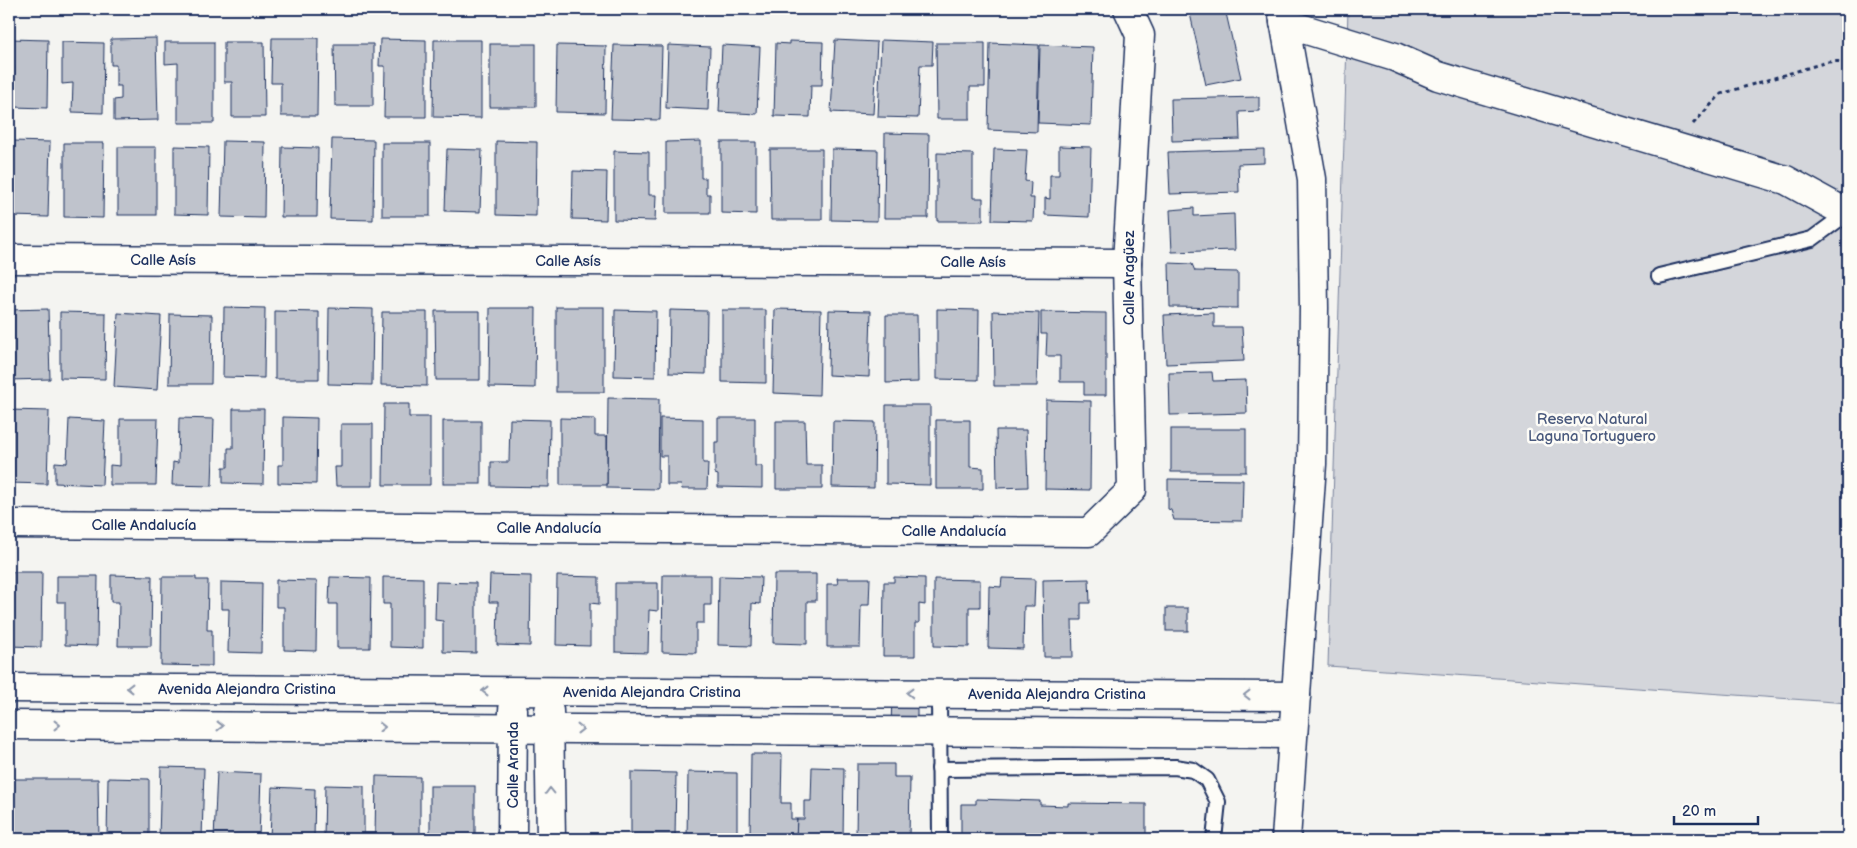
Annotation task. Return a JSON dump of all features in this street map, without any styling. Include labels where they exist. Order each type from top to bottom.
[{"type":"street","name":"Calle Aragüez","points":[[1089,532],[1132,490],[1127,263],[1140,35],[1128,9]]},
{"type":"street","points":[[1283,16],[1395,57],[1438,76],[1786,180],[1847,214]]},
{"type":"street","points":[[1283,16],[1312,179],[1314,308],[1312,464],[1286,839]]},
{"type":"street","name":"Calle Asís","points":[[9,259],[1127,263]]},
{"type":"street","name":"Calle Andalucía","points":[[9,524],[1089,532]]},
{"type":"street","name":"Avenida Alejandra Cristina","points":[[9,688],[1296,696]]},
{"type":"street","name":"Calle Aranda","points":[[512,839],[513,691]]},
{"type":"street","points":[[549,691],[551,839]]},
{"type":"street","points":[[9,725],[1294,734]]},
{"type":"lane","points":[[1659,276],[1812,239],[1847,214]]},
{"type":"lane","points":[[939,693],[940,839]]},
{"type":"lane","points":[[940,769],[1175,767],[1193,770],[1207,780],[1218,802],[1214,839]]},
{"type":"path","points":[[1680,148],[1696,120],[1721,94],[1827,62],[1848,60]]},
{"type":"green space","name":"Reserva Natural Laguna Tortuguero","points":[[1348,9],[1848,9],[1848,703],[1328,666]]},
{"type":"building","points":[[1189,9],[1225,9],[1241,78],[1206,85]]},
{"type":"building","points":[[156,38],[158,120],[114,121],[114,100],[121,99],[121,86],[116,86],[116,65],[111,65],[111,39]]},
{"type":"building","points":[[272,38],[318,38],[317,116],[281,116],[281,83],[271,83]]},
{"type":"building","points":[[9,39],[48,40],[47,108],[13,107],[14,66],[9,66]]},
{"type":"building","points":[[380,39],[426,40],[426,117],[384,117],[385,66],[379,66]]},
{"type":"building","points":[[434,40],[481,40],[481,118],[433,117]]},
{"type":"building","points":[[835,40],[877,42],[873,114],[831,112]]},
{"type":"building","points":[[881,40],[933,42],[932,65],[920,65],[918,118],[878,117]]},
{"type":"building","points":[[789,41],[823,42],[822,85],[811,85],[810,117],[774,116],[776,43],[789,44]]},
{"type":"building","points":[[62,42],[104,43],[103,113],[72,112],[73,83],[62,84]]},
{"type":"building","points":[[165,42],[214,42],[214,123],[178,123],[178,63],[165,64]]},
{"type":"building","points":[[224,42],[264,42],[265,117],[232,117],[232,82],[224,82]]},
{"type":"building","points":[[936,43],[985,43],[985,87],[970,87],[970,119],[937,119]]},
{"type":"building","points":[[990,43],[1039,45],[1037,132],[988,130]]},
{"type":"building","points":[[334,44],[373,44],[373,106],[335,106]]},
{"type":"building","points":[[490,44],[536,44],[536,107],[490,107]]},
{"type":"building","points":[[557,45],[606,46],[605,113],[556,112]]},
{"type":"building","points":[[614,45],[662,46],[660,120],[611,119]]},
{"type":"building","points":[[668,45],[710,47],[708,110],[666,108]]},
{"type":"building","points":[[722,45],[760,47],[757,114],[719,112]]},
{"type":"building","points":[[1040,45],[1093,47],[1091,125],[1038,123]]},
{"type":"building","points":[[1259,97],[1259,111],[1239,112],[1240,139],[1172,141],[1171,99]]},
{"type":"building","points":[[885,133],[929,134],[928,218],[884,218]]},
{"type":"building","points":[[332,139],[374,140],[373,220],[330,219]]},
{"type":"building","points":[[12,141],[50,142],[48,217],[10,216]]},
{"type":"building","points":[[223,141],[265,142],[264,218],[221,217]]},
{"type":"building","points":[[496,141],[537,142],[536,216],[496,215]]},
{"type":"building","points":[[701,141],[701,178],[706,178],[706,194],[710,194],[710,213],[666,213],[666,142]]},
{"type":"building","points":[[721,142],[756,142],[756,214],[721,213]]},
{"type":"building","points":[[64,143],[104,143],[103,218],[64,217]]},
{"type":"building","points":[[382,143],[430,143],[430,216],[382,216]]},
{"type":"building","points":[[174,146],[209,147],[208,215],[174,214]]},
{"type":"building","points":[[1059,146],[1091,147],[1089,217],[1045,215],[1045,198],[1050,199],[1050,175],[1059,175]]},
{"type":"building","points":[[118,147],[156,147],[156,215],[118,215]]},
{"type":"building","points":[[282,147],[318,148],[317,217],[281,217]]},
{"type":"building","points":[[447,149],[482,150],[480,212],[445,211]]},
{"type":"building","points":[[770,149],[822,149],[822,220],[771,220]]},
{"type":"building","points":[[832,149],[878,150],[877,221],[831,220]]},
{"type":"building","points":[[994,149],[1027,150],[1025,181],[1031,182],[1030,198],[1034,198],[1033,221],[992,220]]},
{"type":"building","points":[[1264,149],[1264,163],[1238,164],[1239,192],[1170,194],[1168,152]]},
{"type":"building","points":[[614,151],[649,152],[649,195],[656,195],[655,221],[614,220]]},
{"type":"building","points":[[937,153],[973,154],[973,198],[983,198],[983,221],[937,221]]},
{"type":"building","points":[[573,171],[607,172],[606,220],[572,219]]},
{"type":"building","points":[[1194,208],[1194,216],[1234,214],[1235,250],[1172,252],[1170,210]]},
{"type":"building","points":[[1169,263],[1192,264],[1195,271],[1238,272],[1238,308],[1170,307]]},
{"type":"building","points":[[224,307],[265,308],[264,378],[223,377]]},
{"type":"building","points":[[556,307],[604,307],[604,392],[556,392]]},
{"type":"building","points":[[329,308],[373,309],[372,385],[328,384]]},
{"type":"building","points":[[490,308],[536,308],[535,388],[489,387]]},
{"type":"building","points":[[48,309],[50,379],[9,380],[9,310]]},
{"type":"building","points":[[775,309],[821,310],[819,395],[773,393]]},
{"type":"building","points":[[937,309],[979,310],[978,380],[937,379]]},
{"type":"building","points":[[615,310],[656,311],[655,377],[614,376]]},
{"type":"building","points":[[670,310],[707,311],[706,374],[669,373]]},
{"type":"building","points":[[722,310],[766,310],[766,383],[722,382]]},
{"type":"building","points":[[829,310],[871,311],[869,377],[828,375]]},
{"type":"building","points":[[275,311],[319,312],[319,379],[275,379]]},
{"type":"building","points":[[435,311],[480,311],[480,380],[436,380]]},
{"type":"building","points":[[993,311],[1039,313],[1037,386],[994,386]]},
{"type":"building","points":[[60,312],[106,313],[105,379],[60,378]]},
{"type":"building","points":[[382,312],[427,312],[427,386],[381,385]]},
{"type":"building","points":[[1041,312],[1106,313],[1106,395],[1084,395],[1084,382],[1060,382],[1060,356],[1046,356],[1047,334],[1041,334]]},
{"type":"building","points":[[118,313],[161,316],[157,390],[114,387]]},
{"type":"building","points":[[1214,313],[1214,327],[1242,327],[1244,361],[1166,364],[1164,315]]},
{"type":"building","points":[[170,314],[212,315],[211,384],[169,384]]},
{"type":"building","points":[[886,315],[917,315],[918,382],[886,383]]},
{"type":"building","points":[[1212,372],[1213,381],[1246,380],[1247,413],[1170,415],[1169,373]]},
{"type":"building","points":[[608,398],[659,399],[658,489],[607,488]]},
{"type":"building","points":[[1046,400],[1091,401],[1090,490],[1045,489]]},
{"type":"building","points":[[384,404],[409,404],[409,417],[430,417],[430,485],[383,485]]},
{"type":"building","points":[[886,405],[930,405],[930,485],[886,484]]},
{"type":"building","points":[[233,409],[264,409],[263,484],[223,483],[223,467],[228,467],[228,448],[233,448]]},
{"type":"building","points":[[9,410],[49,411],[47,484],[9,483]]},
{"type":"building","points":[[283,417],[317,418],[316,484],[278,483],[278,465],[283,465]]},
{"type":"building","points":[[179,418],[214,419],[212,486],[172,485],[173,462],[178,463]]},
{"type":"building","points":[[560,418],[595,419],[595,436],[607,436],[607,485],[560,485]]},
{"type":"building","points":[[660,418],[703,419],[703,463],[708,463],[707,489],[682,489],[681,485],[667,485],[667,456],[660,456]]},
{"type":"building","points":[[718,418],[755,418],[755,466],[762,466],[762,488],[718,487],[718,475],[715,474],[715,442],[718,442]]},
{"type":"building","points":[[69,419],[105,421],[102,485],[55,483],[55,462],[67,463]]},
{"type":"building","points":[[120,419],[158,419],[156,485],[110,485],[110,465],[120,466]]},
{"type":"building","points":[[510,419],[550,420],[549,487],[491,486],[491,462],[509,462]]},
{"type":"building","points":[[936,420],[970,420],[970,467],[983,468],[983,489],[936,489]]},
{"type":"building","points":[[443,421],[481,421],[481,484],[443,484]]},
{"type":"building","points":[[776,421],[805,421],[806,465],[822,465],[822,489],[776,489]]},
{"type":"building","points":[[833,421],[875,422],[874,488],[832,487]]},
{"type":"building","points":[[341,424],[373,424],[373,486],[336,486],[335,467],[341,467]]},
{"type":"building","points":[[1171,429],[1246,429],[1246,472],[1171,472]]},
{"type":"building","points":[[996,430],[1026,430],[1028,487],[997,488]]},
{"type":"building","points":[[1168,479],[1243,480],[1242,521],[1174,520],[1171,510],[1168,509]]},
{"type":"building","points":[[9,572],[42,572],[41,647],[9,646]]},
{"type":"building","points":[[774,574],[816,574],[816,601],[807,601],[807,644],[773,643]]},
{"type":"building","points":[[111,575],[152,576],[151,646],[118,646],[119,602],[111,602]]},
{"type":"building","points":[[490,575],[531,576],[530,646],[497,645],[498,602],[489,602]]},
{"type":"building","points":[[663,575],[711,575],[711,605],[704,605],[704,623],[696,623],[696,653],[662,652]]},
{"type":"building","points":[[57,576],[98,576],[97,646],[65,645],[65,602],[57,602]]},
{"type":"building","points":[[557,576],[599,577],[599,604],[590,603],[590,646],[556,645]]},
{"type":"building","points":[[719,576],[761,577],[760,604],[752,603],[751,646],[718,645]]},
{"type":"building","points":[[162,577],[196,577],[196,580],[208,580],[207,630],[212,630],[212,666],[161,665]]},
{"type":"building","points":[[330,577],[371,578],[370,648],[337,648],[337,604],[329,604]]},
{"type":"building","points":[[383,577],[423,578],[423,648],[390,647],[390,604],[383,604]]},
{"type":"building","points":[[894,577],[925,578],[925,605],[919,604],[919,623],[915,623],[915,656],[883,656],[884,582],[894,582]]},
{"type":"building","points":[[837,578],[870,578],[869,605],[861,605],[860,647],[827,647],[827,584],[838,584]]},
{"type":"building","points":[[1002,578],[1035,579],[1034,606],[1024,606],[1023,649],[988,648],[989,586],[1001,587]]},
{"type":"building","points":[[934,579],[980,580],[980,607],[969,607],[969,647],[934,646]]},
{"type":"building","points":[[1089,579],[1090,603],[1081,603],[1081,620],[1072,620],[1073,657],[1044,657],[1043,580]]},
{"type":"building","points":[[276,580],[317,581],[316,651],[284,650],[284,607],[276,607]]},
{"type":"building","points":[[221,582],[262,583],[261,653],[228,652],[229,609],[221,609]]},
{"type":"building","points":[[436,582],[476,583],[476,653],[443,652],[443,621],[435,620]]},
{"type":"building","points":[[615,583],[658,583],[658,611],[649,610],[648,653],[615,652]]},
{"type":"building","points":[[1166,608],[1188,608],[1188,631],[1166,631]]},
{"type":"building","points":[[892,695],[917,696],[917,729],[891,728]]},
{"type":"building","points":[[751,754],[782,754],[781,803],[791,803],[791,819],[797,819],[796,839],[750,839]]},
{"type":"building","points":[[857,764],[894,764],[894,777],[910,777],[909,839],[856,839]]},
{"type":"building","points":[[161,767],[204,768],[202,839],[159,839]]},
{"type":"building","points":[[812,767],[844,768],[843,839],[796,839],[797,819],[804,819],[804,801],[811,801]]},
{"type":"building","points":[[217,772],[261,774],[259,839],[214,839]]},
{"type":"building","points":[[631,772],[676,773],[675,839],[631,839]]},
{"type":"building","points":[[688,772],[737,773],[737,839],[687,839]]},
{"type":"building","points":[[376,776],[420,777],[420,839],[375,839]]},
{"type":"building","points":[[108,778],[149,779],[149,839],[107,839]]},
{"type":"building","points":[[9,779],[98,779],[99,839],[9,839]]},
{"type":"building","points":[[325,785],[364,786],[364,839],[324,839]]},
{"type":"building","points":[[430,786],[475,786],[475,839],[430,839]]},
{"type":"building","points":[[272,787],[315,789],[314,839],[270,839]]},
{"type":"building","points":[[976,799],[1040,801],[1040,805],[1068,806],[1068,803],[1146,804],[1146,839],[961,839],[961,804],[976,804]]}]
